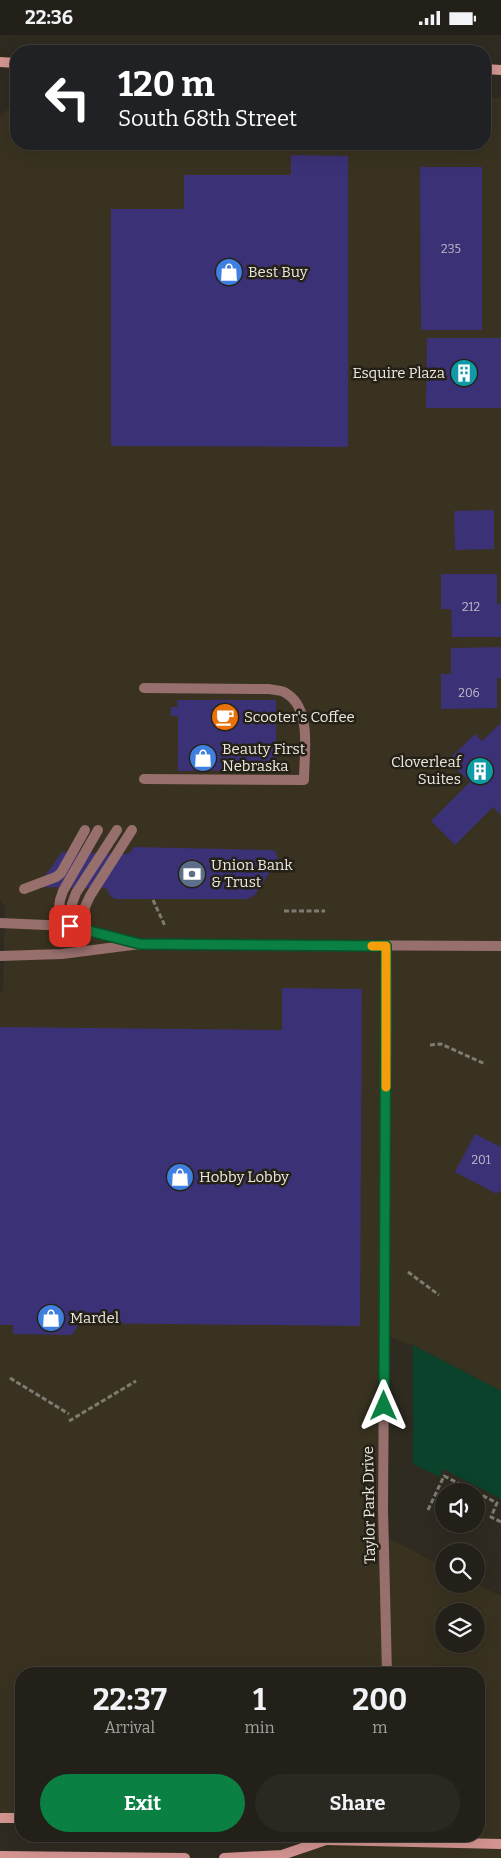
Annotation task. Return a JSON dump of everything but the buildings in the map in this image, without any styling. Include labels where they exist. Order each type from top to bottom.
[{"type":"street","points":[[0,1818],[15,1818]]},
{"type":"street","points":[[224,1858],[282,1855],[323,1842]]},
{"type":"street","points":[[456,1842],[501,1844]]},
{"type":"street","points":[[0,1856],[185,1858]]},
{"type":"lane","points":[[144,688],[269,689],[284,693],[300,707],[305,727],[304,779],[144,779]]},
{"type":"lane","points":[[24,889],[56,877],[61,873],[85,830]]},
{"type":"lane","points":[[58,924],[64,891],[98,830]]},
{"type":"lane","points":[[70,926],[72,903],[76,893],[117,830]]},
{"type":"lane","points":[[82,929],[85,907],[90,896],[132,830]]},
{"type":"lane","points":[[0,923],[58,924],[140,944]]},
{"type":"lane","points":[[0,957],[62,954],[140,944],[501,945]]},
{"type":"lane","name":"Taylor Park Drive","points":[[386,946],[383,1509],[387,1667]]},
{"type":"path","points":[[153,900],[174,944]]},
{"type":"path","points":[[284,911],[325,911]]},
{"type":"path","points":[[430,1045],[440,1043],[485,1064]]},
{"type":"path","points":[[408,1272],[439,1295]]},
{"type":"path","points":[[10,1378],[70,1414]]},
{"type":"path","points":[[70,1421],[136,1381]]},
{"type":"path","points":[[441,1483],[444,1477],[456,1483]]},
{"type":"path","points":[[428,1510],[435,1496]]},
{"type":"path","points":[[485,1497],[498,1503],[491,1517],[501,1522]]},
{"type":"shaded area","points":[[491,98],[501,98],[501,1391],[413,1345],[384,1335],[384,1536],[435,1562],[435,1593],[485,1593],[485,1588],[501,1596],[501,1858],[224,1858],[282,1855],[322,1842],[485,1842],[485,1667],[15,1667],[15,1818],[5,1818],[0,1810],[0,994],[3,991],[5,907],[0,900],[0,116],[10,107],[10,150],[491,150]]},
{"type":"green space","points":[[413,1345],[501,1391],[501,1499],[485,1491],[485,1483],[470,1483],[443,1469],[440,1477],[413,1464]]},
{"type":"slow traffic","points":[[372,946],[386,946],[386,1087]]},
{"type":"place","name":"Best Buy","points":[[229,272]]},
{"type":"place","name":"Esquire Plaza","points":[[464,373]]},
{"type":"place","name":"Scooter's Coffee","points":[[225,717]]},
{"type":"place","name":"Beauty First Nebraska","points":[[203,758]]},
{"type":"place","name":"Cloverleaf Suites","points":[[480,771]]},
{"type":"place","name":"Union Bank & Trust","points":[[192,874]]},
{"type":"place","name":"Hobby Lobby","points":[[180,1177]]},
{"type":"place","name":"Mardel","points":[[51,1318]]},
{"type":"route","points":[[70,926],[140,944],[386,946],[384,1406]]}]
